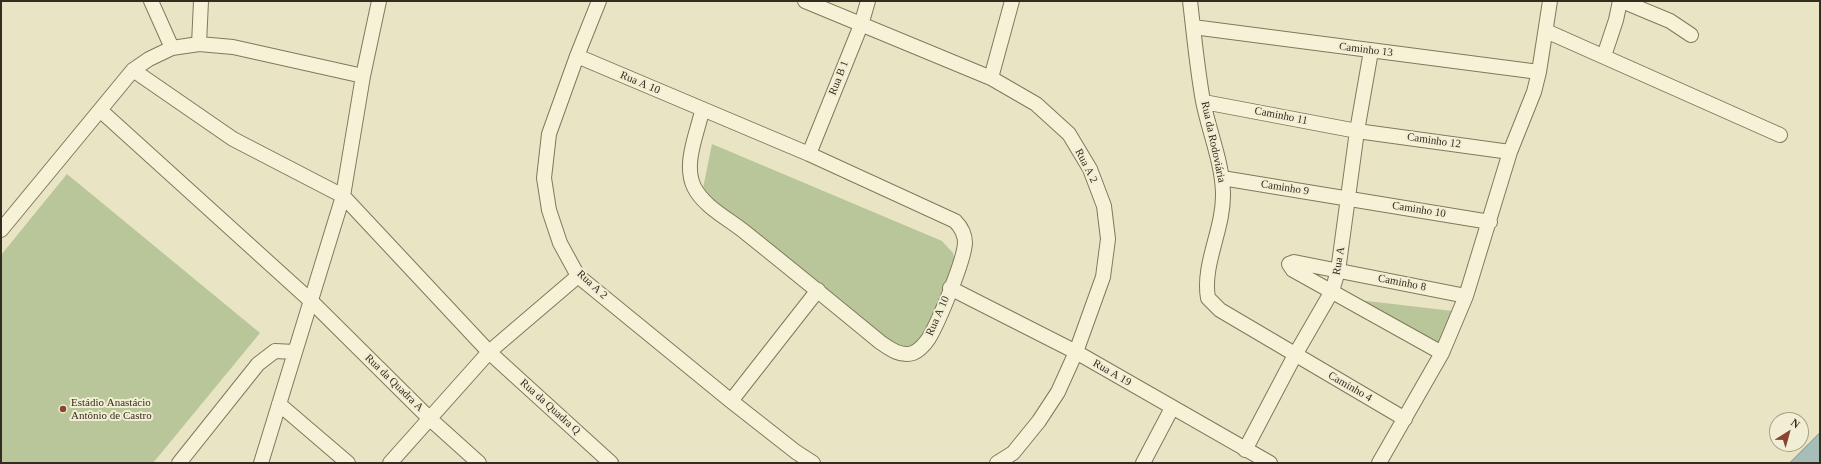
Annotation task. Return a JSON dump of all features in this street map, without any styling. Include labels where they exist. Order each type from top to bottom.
[{"type":"street","points":[[151,1],[172,48]]},
{"type":"street","points":[[199,44],[201,1]]},
{"type":"street","points":[[261,463],[343,196],[363,76],[379,1]]},
{"type":"street","name":"Rua A 2","points":[[600,1],[577,56],[549,134],[544,178],[548,210],[560,243],[578,276],[731,401],[796,452],[813,463]]},
{"type":"street","name":"Rua A 2","points":[[805,1],[990,78],[1036,104],[1069,134],[1090,169],[1104,206],[1108,239],[1103,277],[1076,352],[1058,392],[1039,421],[1013,453],[997,463]]},
{"type":"street","name":"Rua B 1","points":[[809,154],[861,25],[868,1]]},
{"type":"street","points":[[990,78],[1012,1]]},
{"type":"street","name":"Rua da Rodoviária","points":[[1190,1],[1204,102],[1222,178],[1222,211],[1207,280],[1208,298],[1213,305]]},
{"type":"street","points":[[1379,463],[1442,354],[1466,296],[1490,222],[1510,152],[1528,108],[1539,72],[1550,1]]},
{"type":"street","points":[[1604,56],[1621,1],[1670,21],[1691,35]]},
{"type":"street","name":"Caminho 13","points":[[1193,27],[1539,72]]},
{"type":"street","points":[[1546,30],[1780,135]]},
{"type":"street","points":[[1,230],[133,70],[149,59],[172,48],[199,44],[233,47],[363,76]]},
{"type":"street","name":"Rua A","points":[[1245,450],[1294,355],[1332,292],[1338,271],[1371,51]]},
{"type":"street","name":"Rua A 10","points":[[577,56],[702,111],[809,154],[955,221],[963,229],[965,242],[950,288],[928,338],[921,348],[905,354],[892,350],[880,342],[818,290],[705,202],[694,188],[690,173],[691,156],[702,111]]},
{"type":"street","name":"Rua da Quadra Q","points":[[133,70],[233,139],[343,196],[489,352],[611,463]]},
{"type":"street","name":"Caminho 11","points":[[1204,102],[1358,131]]},
{"type":"street","name":"Rua da Quadra A","points":[[100,110],[311,302],[429,418],[479,463]]},
{"type":"street","name":"Caminho 12","points":[[1358,131],[1510,152]]},
{"type":"street","name":"Caminho 9","points":[[1222,178],[1349,199]]},
{"type":"street","name":"Caminho 10","points":[[1349,199],[1490,222]]},
{"type":"street","name":"Caminho 8","points":[[1332,292],[1293,270],[1289,264],[1294,262],[1466,296]]},
{"type":"street","points":[[390,463],[489,352],[578,276]]},
{"type":"street","name":"Rua A 19","points":[[950,288],[1076,352],[1270,463]]},
{"type":"street","points":[[731,401],[818,290]]},
{"type":"street","points":[[1332,292],[1442,354]]},
{"type":"street","name":"Caminho 4","points":[[1213,305],[1294,355],[1405,419]]},
{"type":"street","points":[[179,463],[258,364],[275,351],[295,352]]},
{"type":"street","points":[[279,404],[348,463]]},
{"type":"street","points":[[1143,463],[1172,408]]},
{"type":"green space","points":[[712,144],[942,241],[953,253],[955,262],[920,345],[896,352],[702,193]]},
{"type":"green space","points":[[67,174],[260,333],[153,463],[1,463],[1,255]]},
{"type":"green space","points":[[1350,299],[1453,311],[1439,347]]},
{"type":"water","points":[[1820,433],[1820,463],[1790,463],[1801,452],[1809,452],[1809,444]]},
{"type":"place","name":"Estádio Anastácio Antônio de Castro","points":[[63,409]]}]
